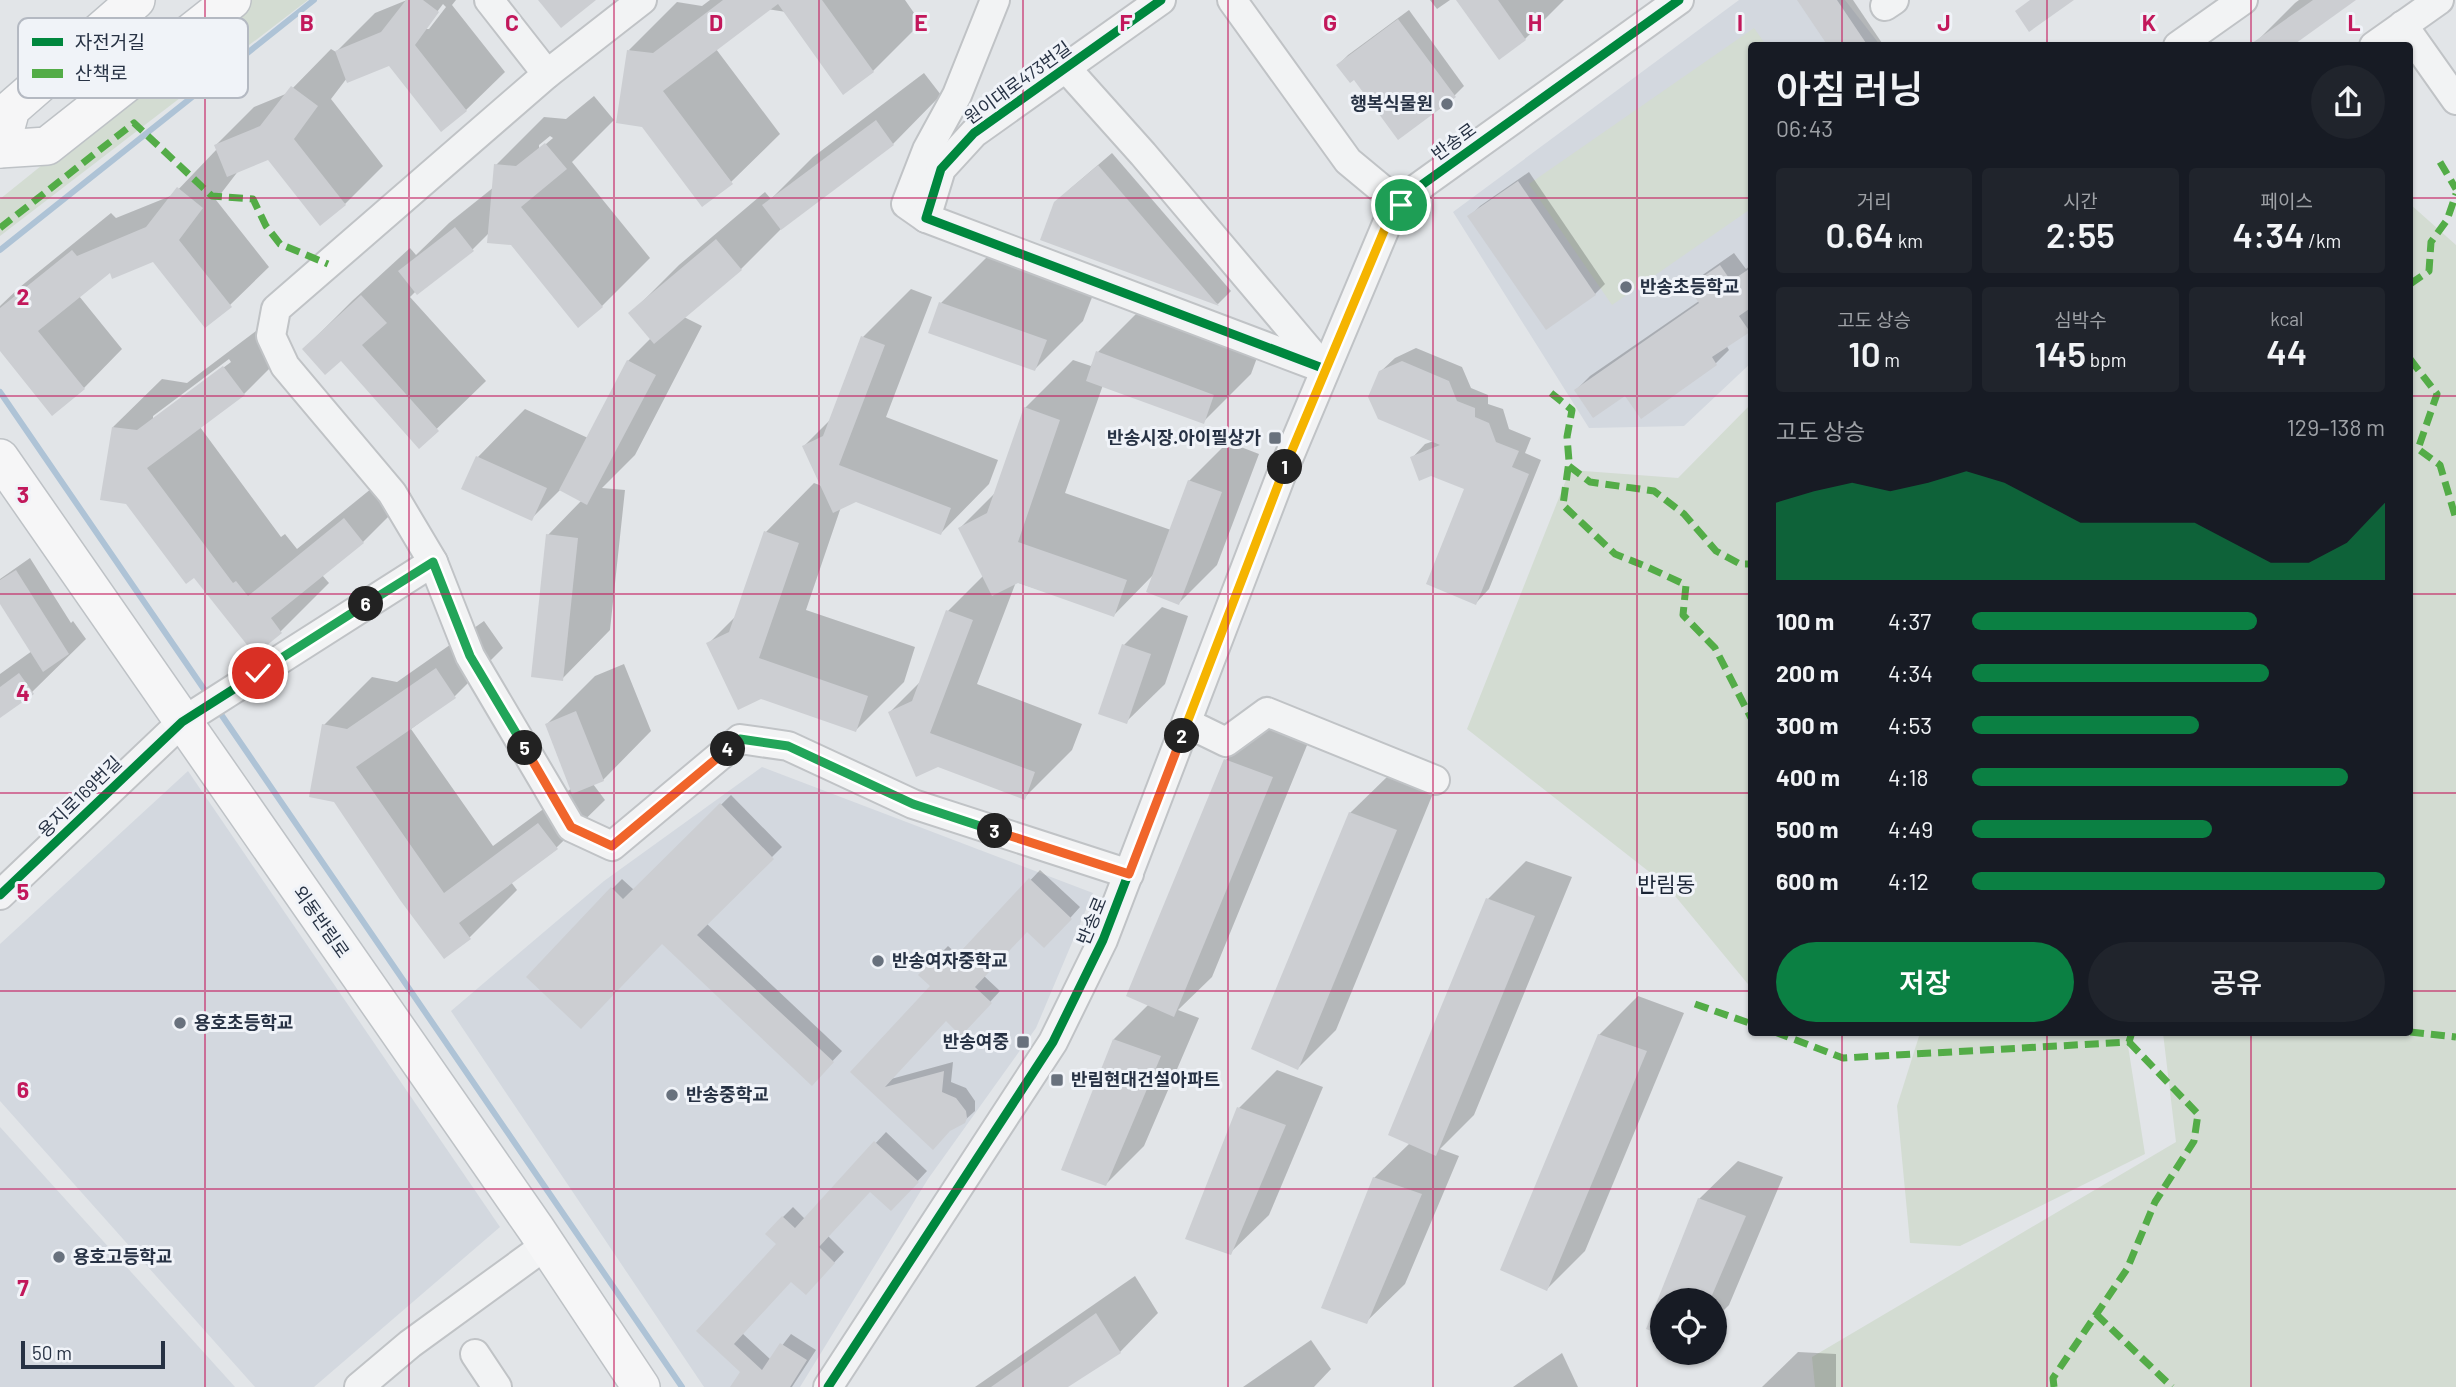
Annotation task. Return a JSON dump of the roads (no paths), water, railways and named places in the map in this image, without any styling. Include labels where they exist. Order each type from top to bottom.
[{"type":"main road","points":[[115,18],[136,0]]},
{"type":"main road","points":[[209,18],[232,0]]},
{"type":"main road","points":[[24,98],[11,109],[0,149],[47,146],[108,98]]},
{"type":"main road","name":"외동반림로","points":[[0,458],[190,717],[641,1387]]},
{"type":"street","points":[[489,0],[547,74]]},
{"type":"street","points":[[642,0],[547,74],[276,309],[271,336],[285,366],[393,493],[433,562],[470,656],[571,827],[612,846],[740,739],[788,746],[913,804],[1129,874]]},
{"type":"street","points":[[995,0],[957,95],[927,149],[906,204],[926,218],[1325,369]]},
{"type":"street","name":"원이대로473번길","points":[[926,218],[940,169],[974,133],[1161,0]]},
{"type":"street","points":[[1232,0],[1348,161],[1401,205]]},
{"type":"street","name":"반송로","points":[[828,1387],[1053,1042],[1103,940],[1280,478],[1389,219],[1409,194],[1679,0]]},
{"type":"street","points":[[2184,42],[2243,0]]},
{"type":"street","points":[[2380,42],[2439,0]]},
{"type":"street","points":[[2403,25],[2456,100]]},
{"type":"street","points":[[1066,68],[1143,154],[1325,369]]},
{"type":"street","name":"용지로169번길","points":[[0,895],[190,717],[433,562]]},
{"type":"street","points":[[1187,723],[1226,742],[1267,712],[1435,780]]},
{"type":"street","points":[[359,1387],[410,1344],[547,1245]]},
{"type":"street","points":[[475,1354],[497,1387]]},
{"type":"waterway","points":[[248,53],[314,0]]},
{"type":"waterway","points":[[0,250],[191,98]]},
{"type":"waterway","points":[[0,392],[208,695]]},
{"type":"waterway","points":[[216,707],[682,1387]]},
{"type":"place","name":"행복식물원","points":[[1447,104]]},
{"type":"place","name":"반송초등학교","points":[[1626,287]]},
{"type":"place","name":"반송시장.아이필상가","points":[[1275,438]]},
{"type":"place","name":"반송여자중학교","points":[[878,961]]},
{"type":"place","name":"용호초등학교","points":[[180,1023]]},
{"type":"place","name":"반송여중","points":[[1023,1042]]},
{"type":"place","name":"반림현대건설아파트","points":[[1057,1080]]},
{"type":"place","name":"반송중학교","points":[[672,1095]]},
{"type":"place","name":"용호고등학교","points":[[59,1257]]},
{"type":"district","name":"반림동","points":[[1666,885]]}]
